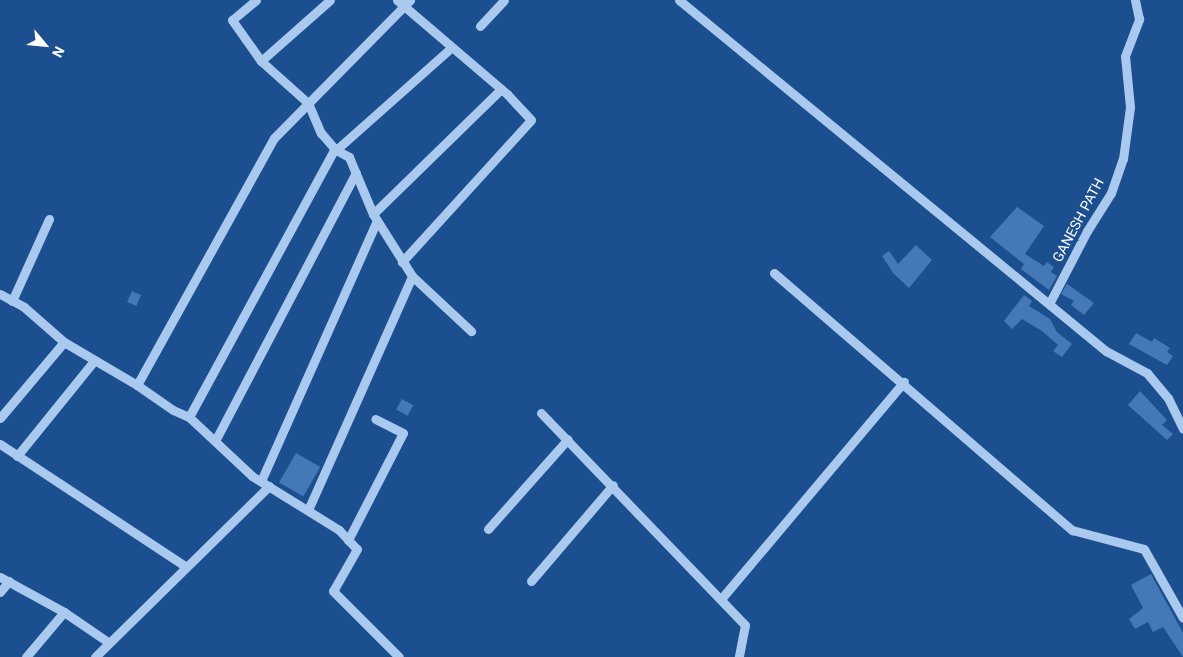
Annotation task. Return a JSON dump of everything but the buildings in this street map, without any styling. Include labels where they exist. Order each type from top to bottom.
[{"type":"street","points":[[256,0],[232,20],[261,60],[308,103],[322,133],[336,149],[349,157],[375,217],[412,276],[471,331]]},
{"type":"street","points":[[261,60],[328,0]]},
{"type":"street","points":[[397,0],[408,3],[451,48],[501,89],[531,120],[402,262]]},
{"type":"street","points":[[480,26],[504,0]]},
{"type":"street","points":[[680,0],[1106,351],[1147,373],[1168,398],[1183,429]]},
{"type":"street","name":"GANESH PATH","points":[[1048,304],[1087,230],[1111,193],[1123,158],[1130,106],[1125,56],[1139,19],[1136,0]]},
{"type":"street","points":[[137,385],[274,138],[408,3]]},
{"type":"street","points":[[189,417],[336,149],[451,48]]},
{"type":"street","points":[[95,657],[265,483],[375,217],[501,89]]},
{"type":"street","points":[[215,441],[356,173]]},
{"type":"street","points":[[12,301],[49,219]]},
{"type":"street","points":[[774,272],[904,382],[1072,530],[1144,549],[1183,618]]},
{"type":"street","points":[[308,510],[412,276]]},
{"type":"street","points":[[0,294],[12,301],[64,342],[137,385],[172,410],[189,417],[265,483],[308,510],[348,540],[357,549],[333,591],[399,657]]},
{"type":"street","points":[[0,418],[64,342]]},
{"type":"street","points":[[17,456],[94,361]]},
{"type":"street","points":[[721,599],[904,382]]},
{"type":"street","points":[[542,413],[745,625],[739,657]]},
{"type":"street","points":[[348,540],[403,433],[375,419]]},
{"type":"street","points":[[488,530],[568,439]]},
{"type":"street","points":[[0,444],[185,566]]},
{"type":"street","points":[[531,581],[613,485]]},
{"type":"street","points":[[0,577],[64,612],[108,642]]},
{"type":"street","points":[[0,592],[9,581]]},
{"type":"street","points":[[26,657],[64,612]]}]
